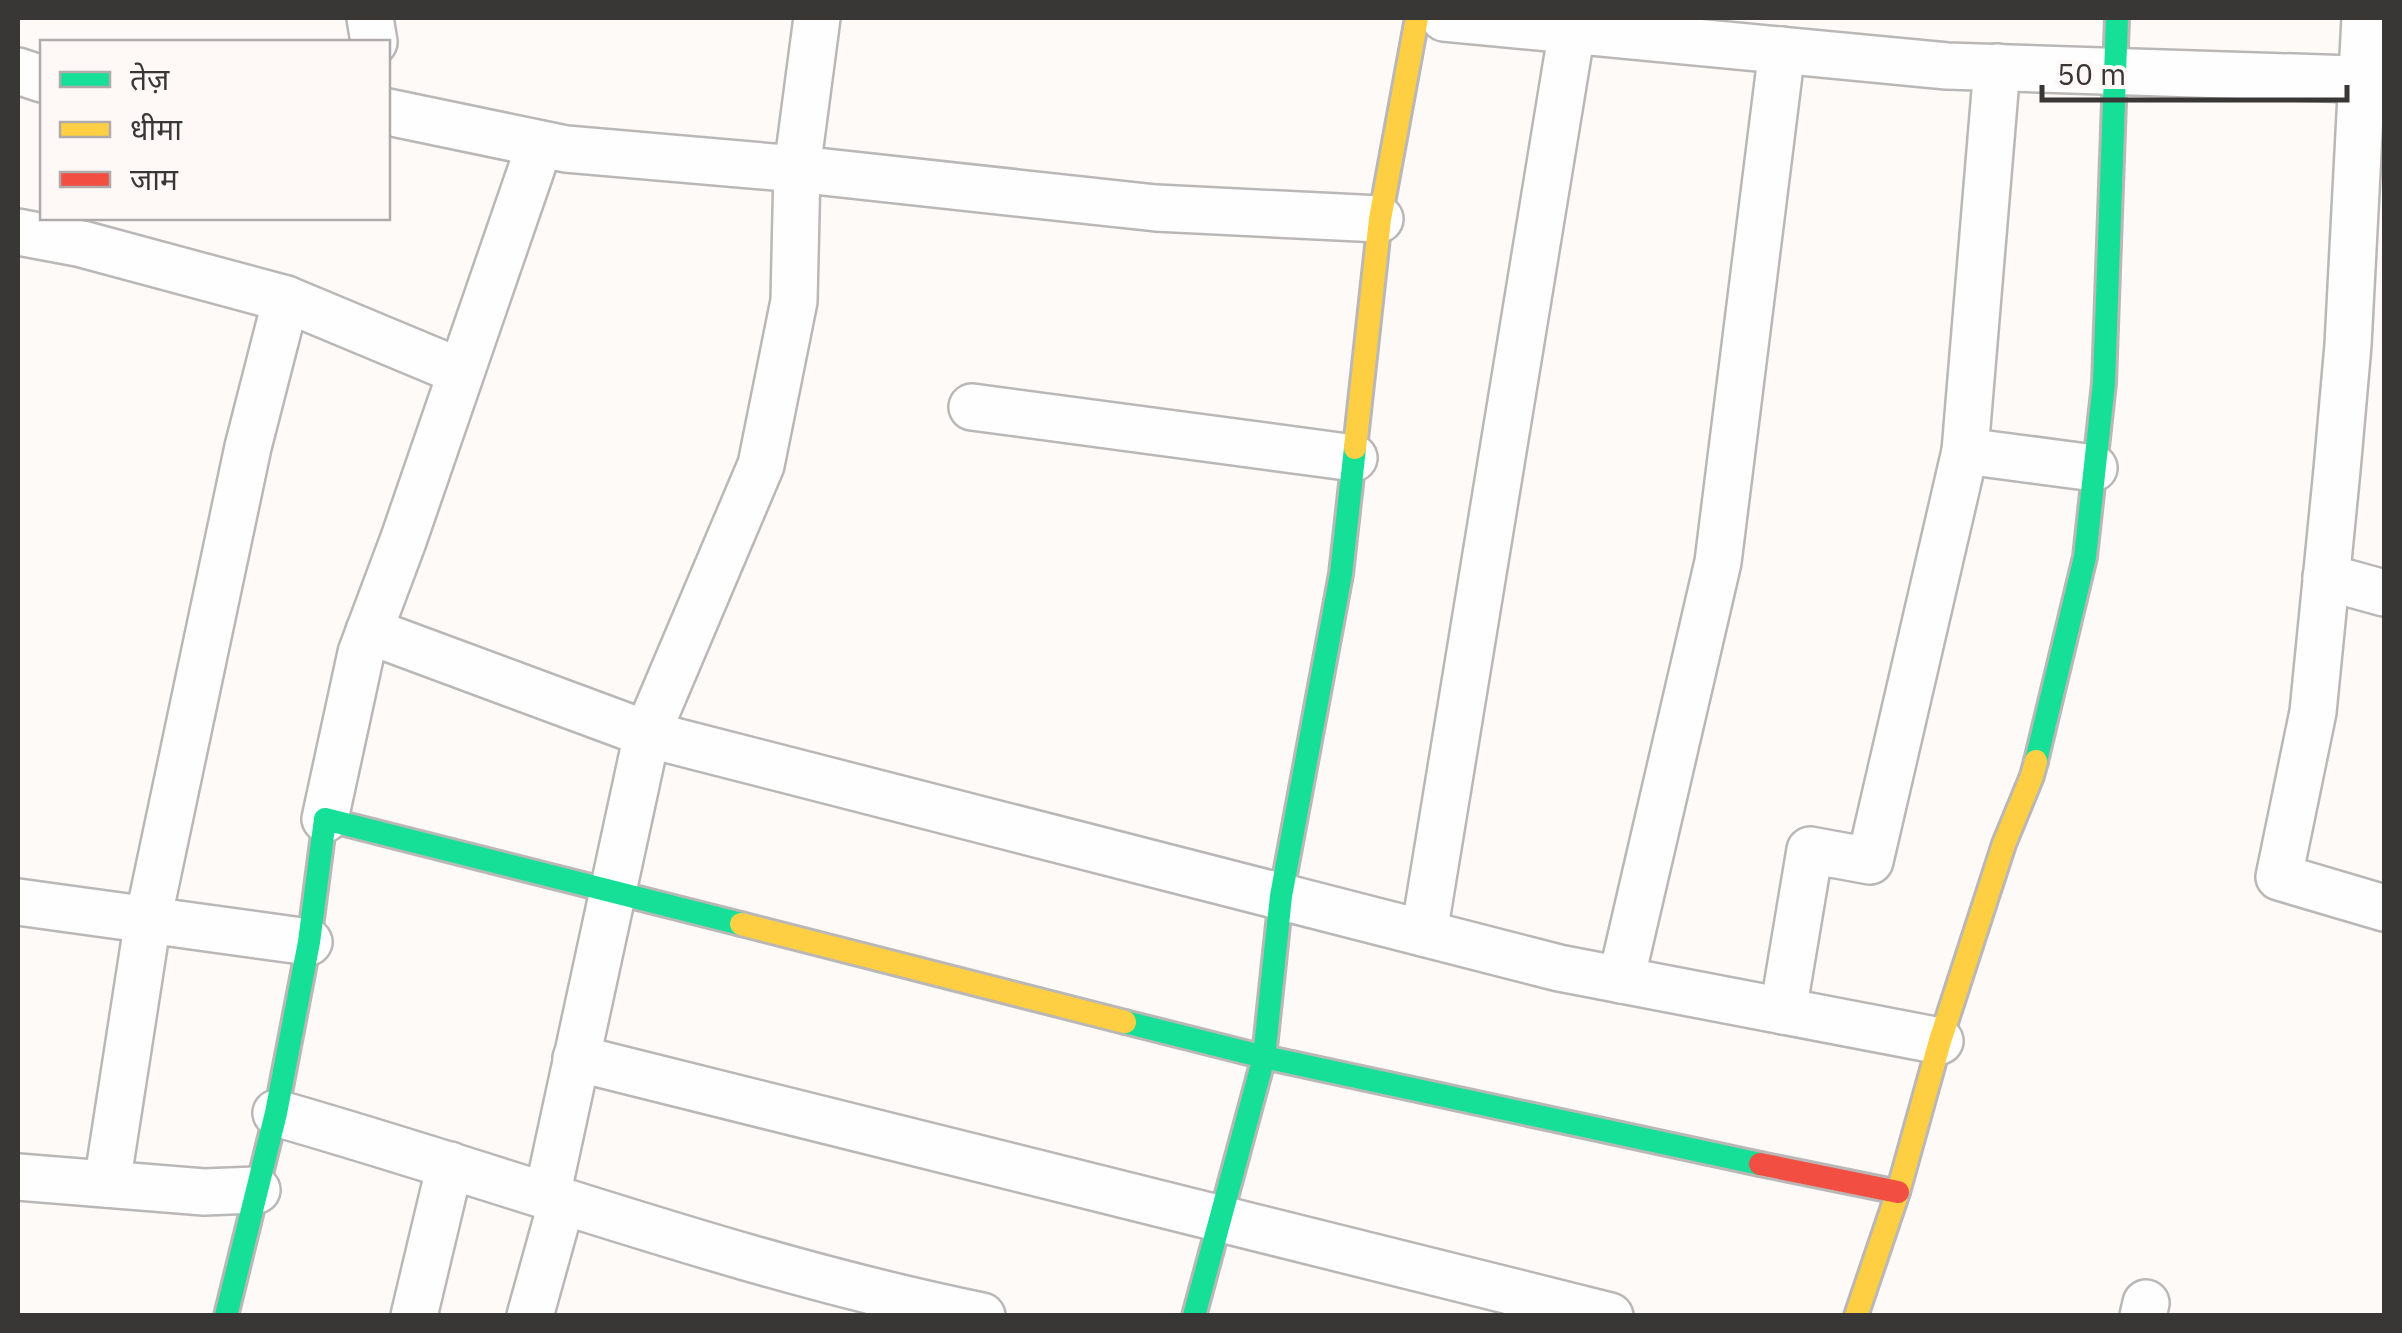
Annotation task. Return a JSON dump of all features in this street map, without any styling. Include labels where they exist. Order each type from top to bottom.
[{"type":"street","points":[[530,1316],[554,1199],[576,1058],[647,734],[761,465],[794,301],[797,169],[817,18]]},
{"type":"street","points":[[1194,1316],[1264,1056],[1280,896],[1342,574],[1380,219],[1417,18]]},
{"type":"street","points":[[1444,18],[1782,50],[1856,37],[1946,66],[2373,80]]},
{"type":"street","points":[[1856,1316],[2004,844],[2032,776],[2084,557],[2104,383],[2117,18]]},
{"type":"street","points":[[2365,18],[2373,80],[2326,577],[2312,712],[2279,878],[2384,908]]},
{"type":"street","points":[[1424,933],[1572,30]]},
{"type":"street","points":[[1621,980],[1718,562],[1782,50]]},
{"type":"street","points":[[1783,1011],[1810,850],[1870,862],[1965,451],[1996,68]]},
{"type":"street","points":[[390,112],[566,149],[797,169],[1156,208],[1380,219]]},
{"type":"street","points":[[226,1316],[276,1113],[309,942],[325,818],[360,653],[540,144]]},
{"type":"street","points":[[18,232],[84,231],[286,299],[462,372]]},
{"type":"street","points":[[108,1184],[148,920],[248,447],[286,299]]},
{"type":"street","points":[[972,406],[1354,458]]},
{"type":"street","points":[[1965,451],[2094,468]]},
{"type":"street","points":[[2326,577],[2384,593]]},
{"type":"street","points":[[369,630],[647,734],[1560,968],[1940,1042]]},
{"type":"street","points":[[325,818],[1264,1056],[1898,1192]]},
{"type":"street","points":[[18,902],[309,942]]},
{"type":"street","points":[[576,1058],[1610,1316]]},
{"type":"street","points":[[276,1113],[634,1224],[890,1297],[982,1316]]},
{"type":"street","points":[[414,1316],[450,1165]]},
{"type":"street","points":[[18,1177],[204,1192],[257,1190]]},
{"type":"traffic: fast","points":[[2036,761],[2085,557],[2104,383],[2117,18]]},
{"type":"traffic: fast","points":[[1194,1316],[1264,1057],[1281,896],[1341,574],[1355,448]]},
{"type":"traffic: fast","points":[[226,1316],[276,1113],[309,942],[325,819],[741,924]]},
{"type":"traffic: fast","points":[[1125,1022],[1264,1057],[1760,1164]]},
{"type":"traffic: slow","points":[[1355,448],[1380,219],[1417,18]]},
{"type":"traffic: slow","points":[[1856,1316],[1898,1192],[1940,1041],[2004,844],[2036,761]]},
{"type":"traffic: slow","points":[[741,924],[1125,1022]]},
{"type":"traffic: jam","points":[[1760,1164],[1898,1192]]}]
